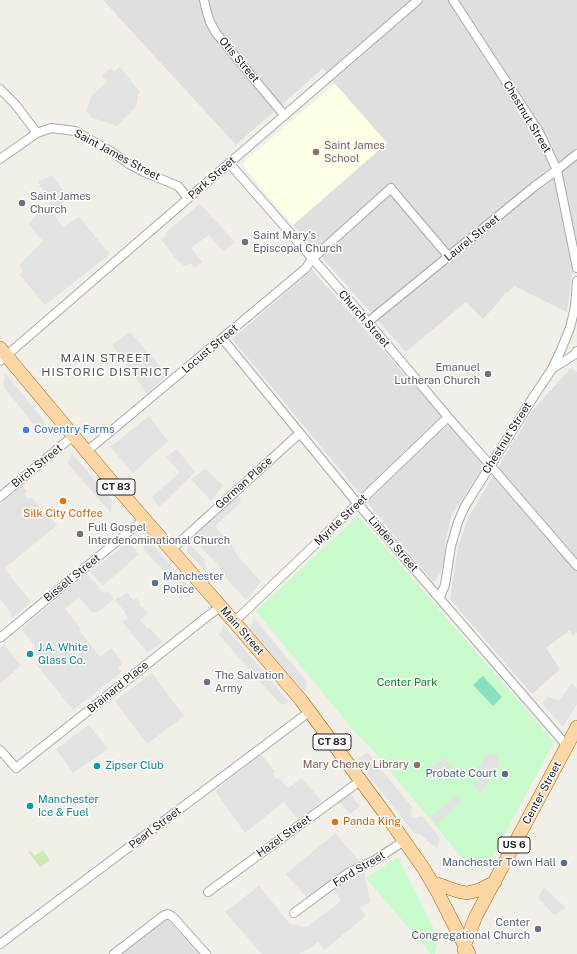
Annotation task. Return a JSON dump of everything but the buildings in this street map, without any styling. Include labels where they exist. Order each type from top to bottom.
[{"type":"main road","name":"Main Street","points":[[2,355],[289,685],[424,869],[432,882],[463,952]]},
{"type":"main road","name":"Center Street","points":[[463,952],[476,916],[577,727]]},
{"type":"main road","points":[[432,882],[457,892],[467,893],[478,891],[494,882]]},
{"type":"street","name":"Otis Street","points":[[204,0],[210,22],[216,33],[284,115]]},
{"type":"street","name":"Park Street","points":[[2,355],[188,198],[418,0]]},
{"type":"street","name":"Chestnut Street","points":[[452,0],[539,132],[558,170],[577,268]]},
{"type":"street","points":[[0,90],[15,104],[37,133]]},
{"type":"street","name":"Saint James Street","points":[[0,159],[37,133],[51,128],[75,131],[112,152],[129,164],[178,186],[188,198]]},
{"type":"street","name":"Laurel Street","points":[[368,322],[577,154]]},
{"type":"street","name":"Church Street","points":[[229,163],[368,322],[577,566]]},
{"type":"street","name":"Locust Street","points":[[86,452],[306,268],[312,259],[392,189],[449,257]]},
{"type":"street","name":"Chestnut Street","points":[[440,597],[445,585],[451,546],[458,522],[465,506],[552,368],[561,350],[570,328],[575,307],[577,281]]},
{"type":"street","name":"Linden Street","points":[[222,338],[358,504],[440,597],[567,746]]},
{"type":"street","points":[[552,368],[576,355]]},
{"type":"street","name":"Myrtle Street","points":[[234,622],[448,417]]},
{"type":"street","name":"Gorman Place","points":[[171,550],[300,433]]},
{"type":"street","name":"Birch Street","points":[[0,497],[73,436]]},
{"type":"street","name":"Bissell Street","points":[[0,638],[144,519]]},
{"type":"street","name":"Brainard Place","points":[[0,750],[16,768],[220,606]]},
{"type":"street","name":"Pearl Street","points":[[0,944],[309,712]]},
{"type":"street","name":"Hazel Street","points":[[208,892],[360,781]]},
{"type":"street","name":"Ford Street","points":[[294,913],[348,873],[375,860],[404,841]]},
{"type":"street","points":[[114,954],[163,916],[168,914],[173,917],[206,954]]},
{"type":"shaded area","points":[[103,0],[577,0],[577,273],[572,273],[567,312],[514,286],[505,293],[483,319],[466,302],[406,352],[293,225],[387,143],[335,84],[323,68],[236,145]]},
{"type":"shaded area","points":[[120,67],[140,92],[136,107],[117,126],[93,118],[86,111],[92,95],[107,82],[102,75],[111,68],[114,72]]},
{"type":"shaded area","name":"Saint James School","points":[[335,84],[387,143],[293,225],[245,169],[244,163]]},
{"type":"shaded area","points":[[52,175],[68,197],[52,212],[63,228],[79,217],[110,254],[45,305],[20,275],[23,271],[19,265],[43,241],[28,224],[50,203],[38,181]]},
{"type":"shaded area","points":[[200,204],[235,242],[223,251],[209,235],[191,248],[202,262],[194,268],[191,263],[184,266],[174,257],[161,239],[166,235],[165,233]]},
{"type":"shaded area","points":[[312,270],[485,465],[452,514],[445,543],[445,563],[434,583],[232,339]]},
{"type":"shaded area","points":[[130,332],[168,375],[147,394],[112,345]]},
{"type":"shaded area","points":[[571,368],[577,372],[577,632],[572,636],[570,630],[546,648],[560,669],[532,694],[450,599],[458,547],[468,518],[532,411]]},
{"type":"shaded area","points":[[5,373],[45,422],[41,434],[3,386]]},
{"type":"shaded area","points":[[149,416],[168,441],[133,473],[110,447]]},
{"type":"shaded area","points":[[177,449],[195,472],[159,507],[152,497],[180,472],[166,457]]},
{"type":"shaded area","points":[[72,453],[112,501],[111,513],[67,463]]},
{"type":"shaded area","points":[[206,469],[223,486],[211,501],[191,479]]},
{"type":"shaded area","points":[[22,486],[27,491],[24,494],[28,499],[31,497],[57,525],[5,569],[31,602],[12,618],[11,613],[0,599],[0,504]]},
{"type":"shaded area","points":[[238,494],[241,502],[215,526],[232,546],[238,556],[261,582],[246,600],[225,577],[218,564],[203,550],[193,535]]},
{"type":"shaded area","points":[[146,537],[190,587],[189,598],[143,549]]},
{"type":"shaded area","points":[[128,542],[139,554],[103,586],[90,572]]},
{"type":"shaded area","points":[[188,543],[205,560],[206,573],[187,551]]},
{"type":"shaded area","points":[[87,574],[104,593],[107,591],[114,599],[96,613],[92,613],[79,597],[65,609],[100,657],[111,648],[123,663],[118,668],[122,672],[73,710],[37,665],[43,659],[34,648],[35,646],[21,629]]},
{"type":"shaded area","points":[[127,592],[133,600],[136,598],[140,602],[139,604],[148,613],[140,620],[148,629],[150,628],[162,642],[148,653],[122,622],[128,618],[115,600]]},
{"type":"shaded area","points":[[254,618],[307,682],[305,692],[250,630]]},
{"type":"shaded area","points":[[223,624],[289,702],[286,704],[280,704],[218,634],[222,631]]},
{"type":"shaded area","points":[[4,645],[21,665],[0,684],[0,648]]},
{"type":"shaded area","points":[[152,673],[184,716],[147,744],[115,701]]},
{"type":"shaded area","points":[[572,683],[577,689],[577,704],[563,727],[542,704],[547,696],[559,701]]},
{"type":"shaded area","points":[[89,725],[108,749],[73,773],[56,749]]},
{"type":"shaded area","points":[[367,752],[412,807],[411,817],[416,818],[422,816],[440,838],[437,848],[421,835],[414,833],[369,776],[367,769],[358,759]]},
{"type":"shaded area","points":[[491,753],[496,754],[500,763],[481,793],[473,785],[477,779],[477,770],[485,757]]},
{"type":"shaded area","points":[[261,754],[275,772],[273,773],[275,778],[281,780],[288,788],[302,778],[322,801],[298,820],[284,802],[245,833],[215,791]]},
{"type":"shaded area","points":[[444,758],[452,768],[438,778],[430,768]]},
{"type":"shaded area","points":[[347,790],[360,806],[350,814],[341,803],[339,805],[335,799]]},
{"type":"shaded area","points":[[458,795],[461,802],[436,825],[431,816]]},
{"type":"shaded area","points":[[335,833],[360,862],[348,873],[310,901],[286,874]]},
{"type":"shaded area","points":[[364,870],[370,902],[360,908],[366,916],[324,950],[318,942],[299,954],[262,954],[225,912],[259,886],[290,924],[307,927],[341,901],[334,890],[358,872]]},
{"type":"shaded area","points":[[544,887],[566,908],[554,915],[538,898]]},
{"type":"shaded area","points":[[167,919],[199,954],[122,954]]},
{"type":"green space","name":"Center Park","points":[[358,516],[554,742],[487,867],[472,870],[372,749],[359,737],[256,611]]},
{"type":"green space","points":[[483,676],[502,697],[493,706],[473,685]]},
{"type":"green space","points":[[30,850],[35,856],[43,850],[50,860],[40,867],[28,852]]},
{"type":"green space","points":[[398,857],[438,937],[435,954],[431,954],[366,878]]},
{"type":"place","name":"Saint James School","points":[[316,152]]},
{"type":"place","name":"Saint James Church","points":[[22,203]]},
{"type":"place","name":"Saint Mary's Episcopal Church","points":[[245,242]]},
{"type":"place","name":"Emanuel Lutheran Church","points":[[488,374]]},
{"type":"place","name":"Coventry Farms","points":[[26,430]]},
{"type":"place","name":"Silk City Coffee","points":[[63,501]]},
{"type":"place","name":"Full Gospel Interdenominational Church","points":[[80,534]]},
{"type":"place","name":"Manchester Police","points":[[155,583]]},
{"type":"place","name":"J.A. White Glass Co.","points":[[30,654]]},
{"type":"place","name":"The Salvation Army","points":[[207,682]]},
{"type":"place","name":"Mary Cheney Library","points":[[417,765]]},
{"type":"place","name":"Zipser Club","points":[[97,766]]},
{"type":"place","name":"Probate Court","points":[[505,774]]},
{"type":"place","name":"Manchester Ice & Fuel","points":[[30,806]]},
{"type":"place","name":"Panda King","points":[[335,822]]},
{"type":"place","name":"Manchester Town Hall","points":[[564,863]]},
{"type":"place","name":"Center Congregational Church","points":[[538,929]]},
{"type":"district","name":"MAIN STREET HISTORIC DISTRICT","points":[[106,365]]}]
